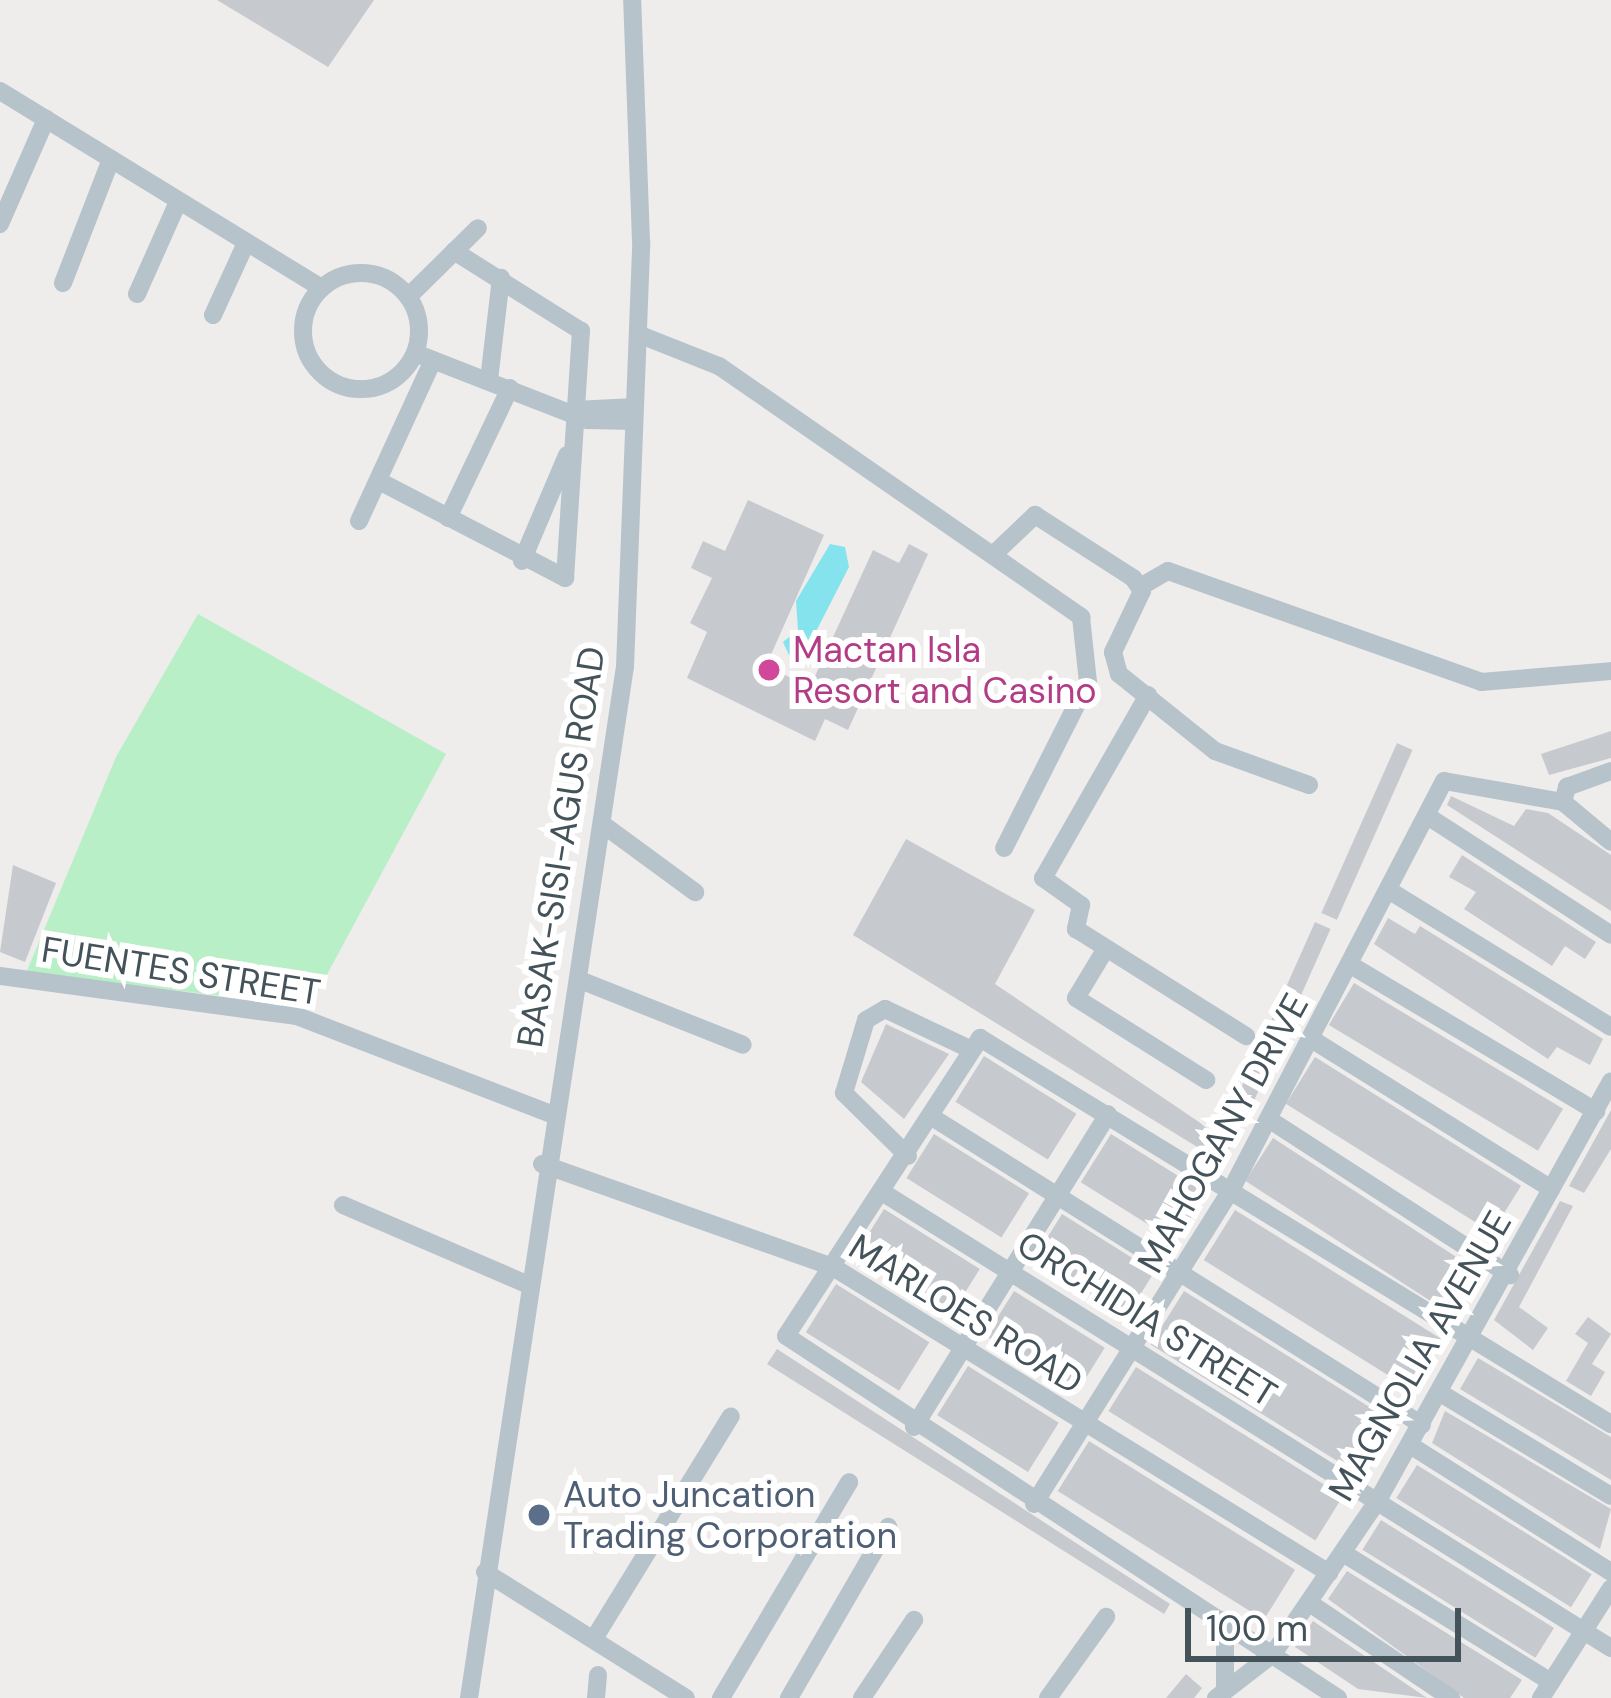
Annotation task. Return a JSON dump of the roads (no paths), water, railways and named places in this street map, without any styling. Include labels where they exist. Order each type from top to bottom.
[{"type":"street","name":"BASAK-SISI-AGUS ROAD","points":[[469,1698],[542,1164],[580,980],[625,667],[638,334],[632,0]]},
{"type":"street","points":[[0,91],[321,288],[366,273],[408,297],[424,356],[379,481],[359,521]]},
{"type":"street","points":[[0,224],[46,118]]},
{"type":"street","points":[[63,283],[111,159]]},
{"type":"street","points":[[137,294],[178,202]]},
{"type":"street","points":[[408,297],[478,227]]},
{"type":"street","points":[[213,315],[244,244]]},
{"type":"street","points":[[379,481],[554,579],[568,571],[578,323],[454,251]]},
{"type":"street","points":[[489,380],[501,278]]},
{"type":"street","points":[[321,288],[304,339],[334,383],[387,383],[424,356]]},
{"type":"street","points":[[638,334],[706,358],[1065,597],[1082,617],[1091,664],[1004,848]]},
{"type":"street","points":[[424,356],[575,410],[634,414]]},
{"type":"street","points":[[448,518],[510,388]]},
{"type":"street","points":[[522,561],[572,444]]},
{"type":"street","points":[[994,554],[1035,515],[1141,587]]},
{"type":"street","points":[[1309,784],[1215,752],[1114,666],[1141,587],[1168,572],[1480,682],[1611,671]]},
{"type":"street","points":[[1148,694],[1043,878],[1078,902],[1075,927],[1246,1036]]},
{"type":"street","points":[[1611,771],[1567,787],[1563,802],[1611,842]]},
{"type":"street","name":"MAHOGANY DRIVE","points":[[1034,1504],[1136,1352],[1231,1190],[1432,819],[1444,781],[1563,802]]},
{"type":"street","points":[[1432,819],[1611,935]]},
{"type":"street","points":[[605,826],[695,892]]},
{"type":"street","points":[[1390,891],[1611,1027]]},
{"type":"street","points":[[1105,950],[1076,998],[1206,1080]]},
{"type":"street","points":[[1354,967],[1596,1112]]},
{"type":"street","name":"FUENTES STREET","points":[[0,976],[297,1016],[551,1114]]},
{"type":"street","points":[[580,980],[743,1046]]},
{"type":"street","points":[[908,1156],[844,1094],[866,1020],[885,1009],[970,1048],[993,1043],[1472,1346],[1611,1424]]},
{"type":"street","points":[[1313,1040],[1550,1189]]},
{"type":"street","points":[[970,1048],[935,1119],[786,1336],[914,1427],[1225,1620],[1338,1698]]},
{"type":"street","name":"MAGNOLIA AVENUE","points":[[1221,1692],[1273,1654],[1378,1500],[1472,1346],[1550,1189],[1611,1082]]},
{"type":"street","points":[[914,1427],[1108,1114]]},
{"type":"street","points":[[935,1119],[1422,1424]]},
{"type":"street","points":[[1270,1120],[1510,1275]]},
{"type":"street","name":"MARLOES ROAD","points":[[542,1164],[833,1267],[1329,1573]]},
{"type":"street","name":"ORCHIDIA STREET","points":[[882,1192],[1611,1648]]},
{"type":"street","points":[[343,1205],[524,1283]]},
{"type":"street","points":[[1442,1394],[1611,1496]]},
{"type":"street","points":[[595,1637],[731,1416]]},
{"type":"street","points":[[1410,1444],[1611,1572]]},
{"type":"street","points":[[722,1698],[849,1482]]},
{"type":"street","points":[[789,1698],[887,1527]]},
{"type":"street","points":[[1343,1553],[1546,1690],[1611,1588]]},
{"type":"street","points":[[485,1572],[686,1698]]},
{"type":"street","points":[[1311,1604],[1451,1698]]},
{"type":"street","points":[[1048,1698],[1106,1617]]},
{"type":"street","points":[[862,1698],[914,1620]]},
{"type":"street","points":[[1221,1692],[1225,1620]]},
{"type":"street","points":[[597,1698],[598,1675]]},
{"type":"water","points":[[830,544],[845,547],[849,567],[806,651],[789,655],[783,642],[798,630],[796,601]]},
{"type":"place","name":"Mactan Isla Resort and Casino","points":[[769,670]]},
{"type":"place","name":"Auto Juncation Trading Corporation","points":[[539,1515]]}]
